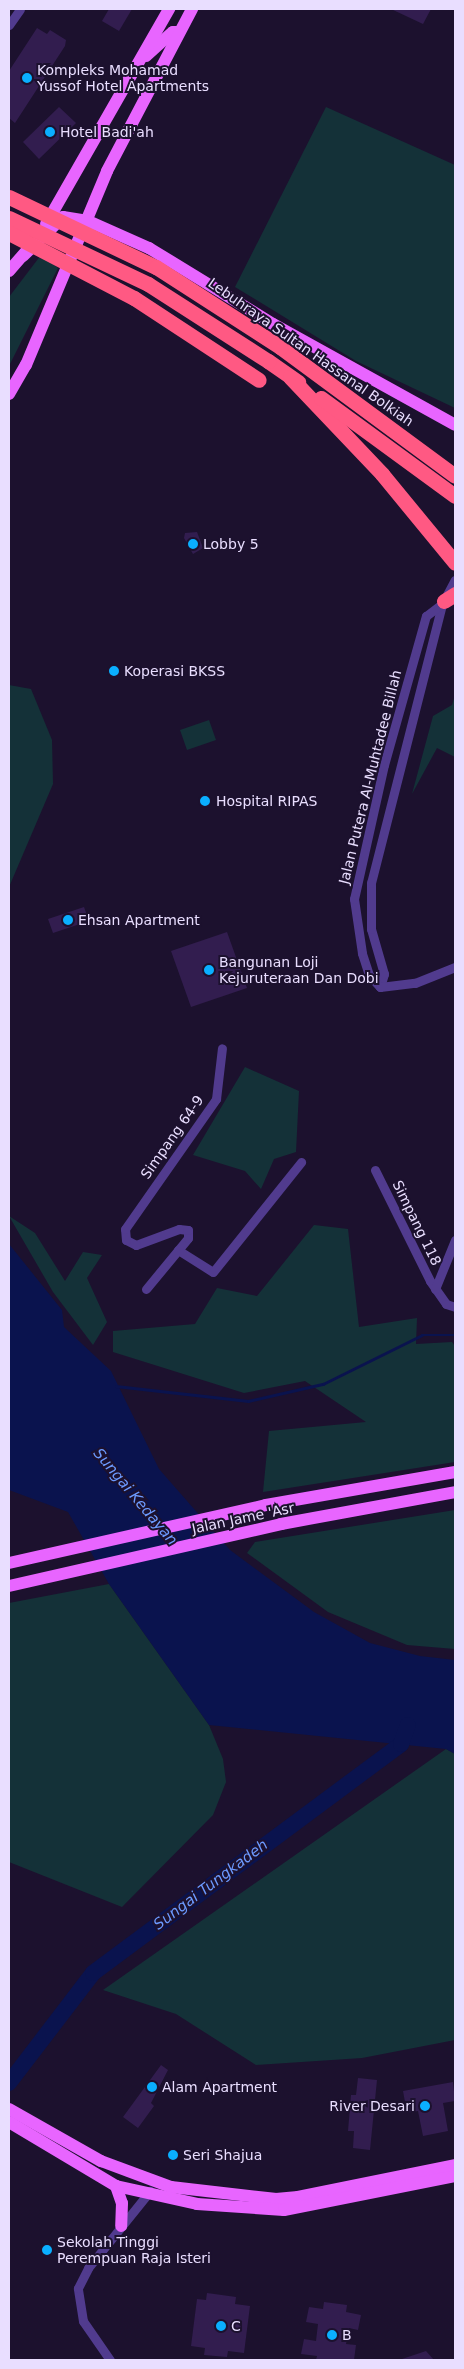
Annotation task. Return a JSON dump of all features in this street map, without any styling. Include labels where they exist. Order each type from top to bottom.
[{"type":"highway","name":"Lebuhraya Sultan Hassanal Bolkiah","points":[[9,197],[156,267],[280,347],[455,476]]},
{"type":"highway","points":[[9,218],[148,284],[268,361],[455,496]]},
{"type":"highway","points":[[9,233],[134,298],[260,380]]},
{"type":"highway","points":[[290,377],[382,474],[455,563]]},
{"type":"main road","points":[[23,256],[56,209],[170,9]]},
{"type":"main road","points":[[9,394],[26,365],[126,132],[192,9]]},
{"type":"main road","points":[[140,61],[173,32],[179,32]]},
{"type":"main road","points":[[9,271],[63,217],[88,221],[148,248],[273,324],[455,425]]},
{"type":"main road","name":"Jalan Jame 'Asr","points":[[9,1563],[266,1505],[455,1472]]},
{"type":"main road","name":"Jalan Jame 'Asr","points":[[9,1586],[281,1524],[455,1492]]},
{"type":"main road","points":[[11,2117],[100,2161],[157,2183],[276,2199],[298,2198],[455,2165]]},
{"type":"main road","points":[[11,2117],[116,2186],[146,2196],[197,2204],[284,2210],[455,2176]]},
{"type":"main road","points":[[116,2186],[122,2203],[121,2226]]},
{"type":"street","points":[[9,25],[20,9]]},
{"type":"street","name":"Jalan Putera Al-Muhtadee Billah","points":[[380,987],[384,974],[371,929],[371,883],[447,600],[455,580]]},
{"type":"street","name":"Jalan Putera Al-Muhtadee Billah","points":[[380,987],[369,975],[362,953],[354,899],[384,765],[426,616],[447,600]]},
{"type":"street","points":[[380,987],[415,983],[455,967]]},
{"type":"street","name":"Simpang 64-9","points":[[178,1250],[188,1238],[188,1230],[179,1229],[136,1245],[130,1244],[124,1235],[216,1099],[222,1048]]},
{"type":"street","points":[[146,1289],[178,1250],[213,1272],[301,1162]]},
{"type":"street","name":"Simpang 118","points":[[375,1170],[435,1289],[446,1304],[455,1307]]},
{"type":"street","points":[[435,1289],[455,1240]]},
{"type":"street","points":[[110,2360],[83,2321],[78,2288],[121,2226],[157,2183]]},
{"type":"green space","points":[[326,107],[455,165],[455,408],[356,361],[235,287]]},
{"type":"green space","points":[[41,255],[58,268],[9,366],[9,297]]},
{"type":"green space","points":[[9,685],[31,689],[52,740],[53,784],[9,887]]},
{"type":"green space","points":[[455,695],[455,757],[437,748],[412,794],[433,716],[452,705]]},
{"type":"green space","points":[[209,720],[216,740],[187,750],[180,730]]},
{"type":"green space","points":[[245,1067],[299,1091],[296,1152],[274,1159],[261,1189],[245,1171],[193,1155]]},
{"type":"green space","points":[[9,1216],[35,1233],[65,1281],[83,1252],[102,1255],[87,1278],[107,1322],[93,1345],[53,1292]]},
{"type":"green space","points":[[314,1225],[348,1229],[359,1327],[417,1318],[416,1344],[452,1342],[455,1346],[455,1462],[263,1492],[269,1431],[366,1422],[305,1381],[244,1393],[113,1352],[113,1331],[195,1324],[217,1288],[257,1296]]},
{"type":"green space","points":[[455,1510],[455,1649],[407,1645],[328,1612],[247,1553],[255,1542]]},
{"type":"green space","points":[[109,1584],[209,1725],[223,1759],[226,1782],[213,1815],[122,1907],[9,1862],[9,1603]]},
{"type":"green space","points":[[446,1749],[455,1754],[455,2040],[362,2058],[256,2065],[176,2014],[103,1990]]},
{"type":"water","name":"Sungai Kedayan","points":[[9,1244],[62,1310],[64,1327],[111,1371],[159,1469],[230,1550],[314,1612],[370,1643],[420,1656],[455,1660],[455,1754],[446,1749],[209,1725],[109,1584],[68,1512],[9,1490]]},
{"type":"building","points":[[109,9],[132,9],[119,31],[102,21]]},
{"type":"building","points":[[391,9],[431,9],[423,24]]},
{"type":"building","name":"Kompleks Mohamad Yussof Hotel Apartments","points":[[37,28],[47,34],[50,30],[66,40],[65,46],[15,123],[9,118],[9,71]]},
{"type":"building","name":"Hotel Badi'ah","points":[[59,107],[76,123],[39,159],[23,142]]},
{"type":"building","name":"Lobby 5","points":[[197,532],[203,548],[193,554],[184,538],[185,533]]},
{"type":"building","name":"Ehsan Apartment","points":[[84,907],[89,921],[53,933],[48,919]]},
{"type":"building","name":"Bangunan Loji Kejuruteraan Dan Dobi","points":[[227,932],[247,988],[191,1007],[171,951]]},
{"type":"building","name":"Alam Apartment","points":[[161,2065],[168,2070],[151,2103],[154,2106],[138,2128],[123,2117]]},
{"type":"building","points":[[358,2078],[377,2080],[370,2150],[353,2148],[354,2131],[348,2131],[351,2095],[356,2095]]},
{"type":"building","name":"River Desari","points":[[453,2082],[455,2101],[443,2103],[448,2131],[423,2136],[418,2111],[407,2113],[403,2091]]},
{"type":"building","name":"C","points":[[207,2293],[236,2297],[235,2304],[250,2306],[244,2353],[228,2351],[227,2357],[204,2355],[205,2348],[191,2346],[197,2299],[206,2300]]},
{"type":"building","name":"B","points":[[324,2302],[347,2305],[346,2312],[361,2315],[358,2330],[349,2328],[346,2344],[356,2345],[354,2360],[316,2360],[317,2356],[301,2354],[304,2339],[316,2341],[318,2324],[306,2322],[309,2307],[323,2309]]},
{"type":"building","points":[[426,2351],[434,2360],[402,2360],[402,2359]]},
{"type":"waterway","points":[[116,1386],[248,1401],[323,1384],[422,1335],[455,1335]]},
{"type":"waterway","name":"Sungai Tungkadeh","points":[[9,2083],[93,1973],[401,1744],[408,1725]]},
{"type":"place","name":"Kompleks Mohamad Yussof Hotel Apartments","points":[[27,78]]},
{"type":"place","name":"Hotel Badi'ah","points":[[50,132]]},
{"type":"place","name":"Lobby 5","points":[[193,544]]},
{"type":"place","name":"Koperasi BKSS","points":[[114,671]]},
{"type":"place","name":"Hospital RIPAS","points":[[205,801]]},
{"type":"place","name":"Ehsan Apartment","points":[[68,920]]},
{"type":"place","name":"Bangunan Loji Kejuruteraan Dan Dobi","points":[[209,970]]},
{"type":"place","name":"Alam Apartment","points":[[152,2087]]},
{"type":"place","name":"River Desari","points":[[425,2106]]},
{"type":"place","name":"Seri Shajua","points":[[173,2155]]},
{"type":"place","name":"Sekolah Tinggi Perempuan Raja Isteri","points":[[47,2250]]},
{"type":"place","name":"C","points":[[221,2326]]},
{"type":"place","name":"B","points":[[332,2335]]}]
